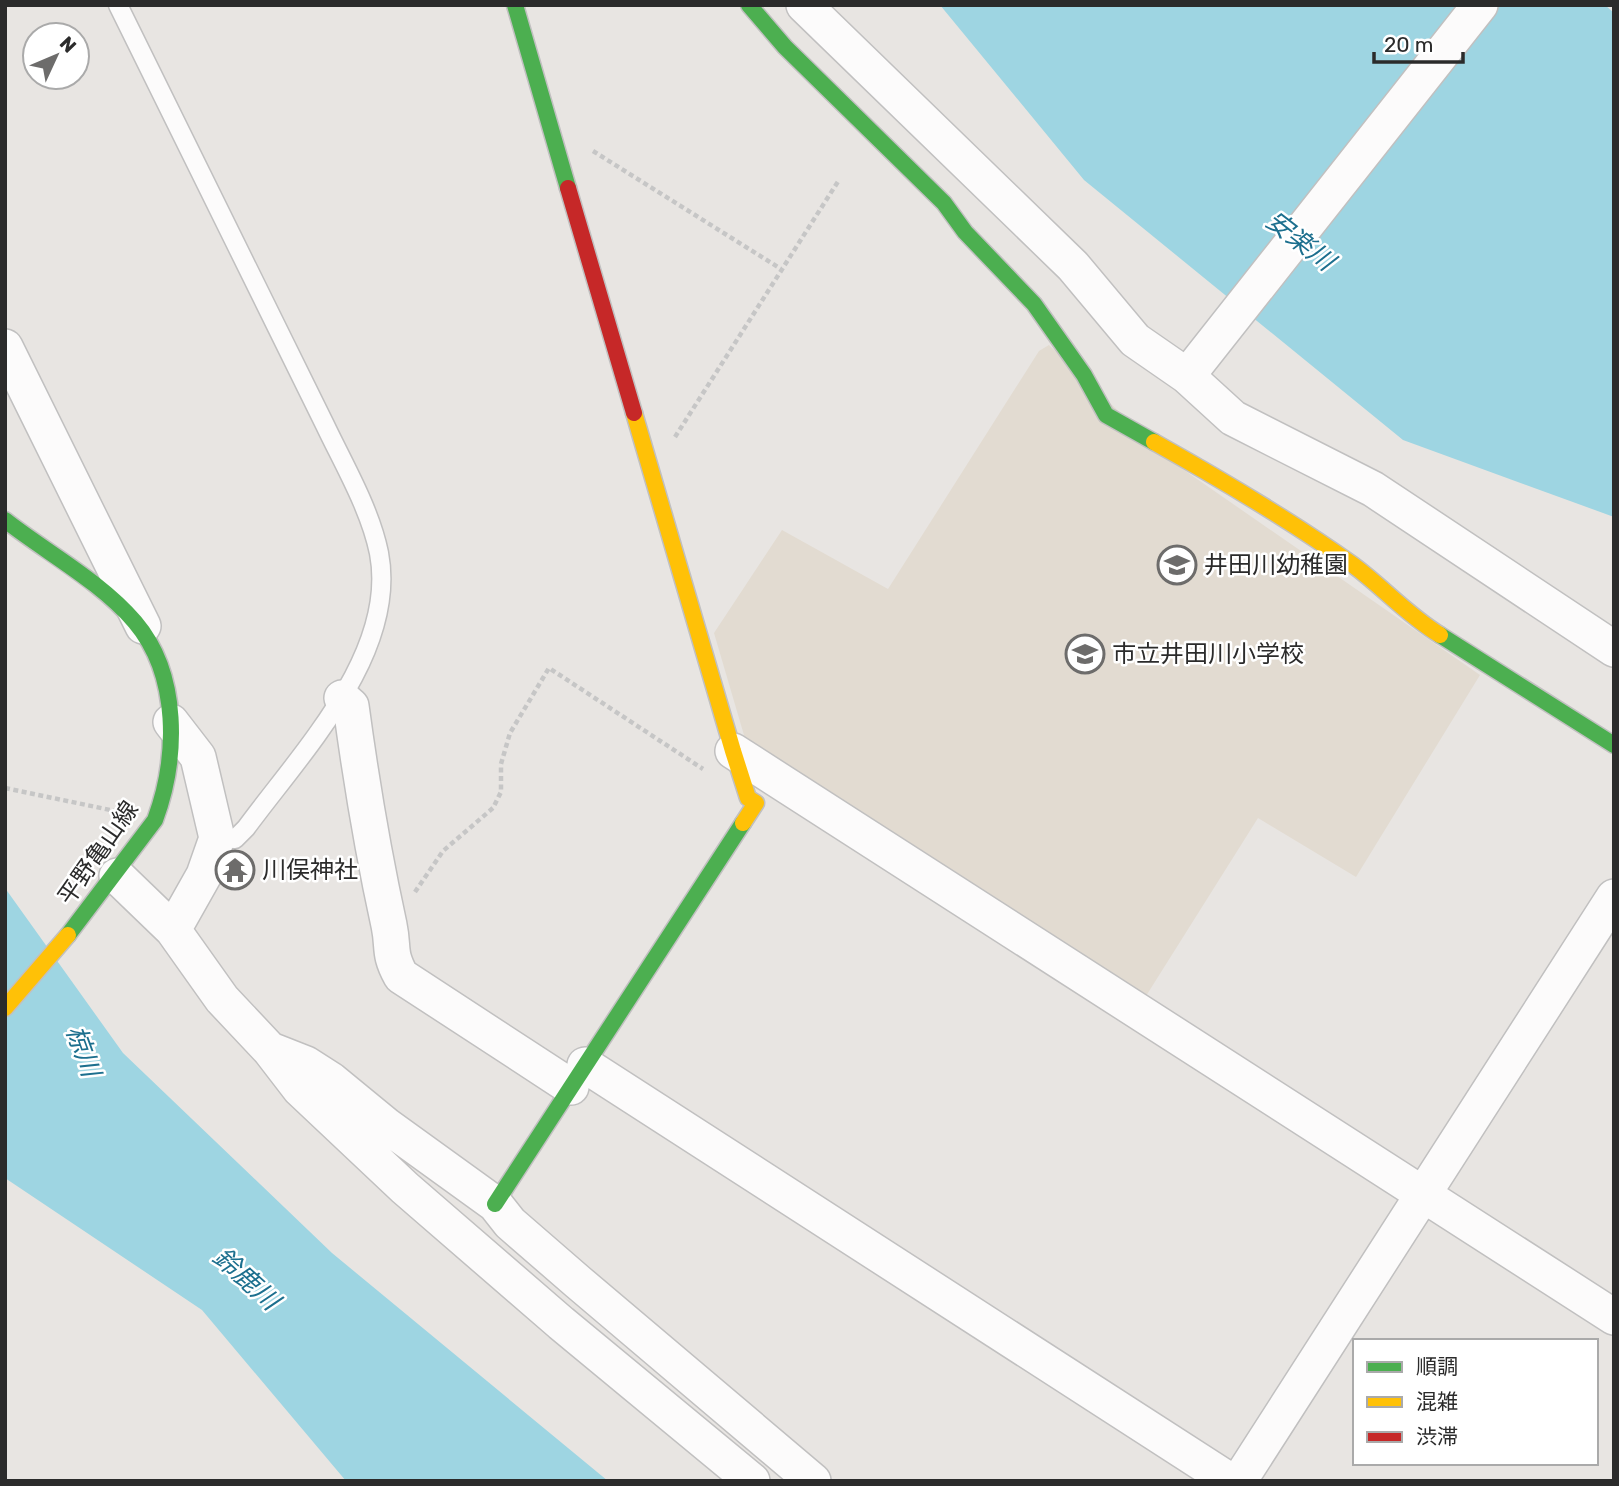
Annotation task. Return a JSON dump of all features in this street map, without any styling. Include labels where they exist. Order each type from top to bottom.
[{"type":"street","points":[[495,1203],[756,803],[748,798],[733,751],[515,5]]},
{"type":"street","points":[[749,5],[785,47],[944,203],[965,232],[1034,304],[1084,375],[1106,415],[1224,481],[1325,545],[1356,567],[1410,616],[1614,745]]},
{"type":"street","points":[[804,5],[1073,266],[1135,340],[1194,367],[1233,418],[1373,489],[1614,649]]},
{"type":"street","points":[[1194,367],[1480,5]]},
{"type":"street","points":[[5,347],[158,657]]},
{"type":"street","points":[[37,547],[64,548],[77,539],[83,526],[80,498]]},
{"type":"street","name":"平野亀山線","points":[[5,520],[136,623],[158,657],[167,684],[171,723],[167,771],[155,820],[107,888],[5,1008]]},
{"type":"street","points":[[342,698],[351,706],[368,824],[389,928],[391,957],[401,976],[578,1076],[1230,1481]]},
{"type":"street","points":[[171,723],[198,757],[217,838],[204,875],[173,930]]},
{"type":"street","points":[[733,751],[1614,1317]]},
{"type":"street","points":[[107,888],[173,930],[222,999],[270,1050],[300,1089],[405,1188],[561,1323],[752,1481]]},
{"type":"street","points":[[1239,1481],[1614,897]]},
{"type":"street","points":[[270,1050],[306,1063],[387,1126],[495,1203],[510,1223],[813,1481]]},
{"type":"lane","points":[[118,5],[325,425],[372,533],[380,573],[376,621],[367,654],[342,698],[246,828],[235,839],[217,838]]},
{"type":"path","points":[[548,123],[781,269]]},
{"type":"path","points":[[651,476],[839,180]]},
{"type":"path","points":[[389,928],[443,852],[493,808],[501,792],[501,764],[510,733],[550,668],[748,798]]},
{"type":"path","points":[[5,788],[155,820]]},
{"type":"shaded area","name":"市立井田川小学校","points":[[1049,345],[1171,461],[1480,675],[1356,877],[1258,818],[1146,996],[746,742],[714,633],[782,530],[888,589],[1039,351]]},
{"type":"water","name":"安楽川","points":[[940,5],[1605,5],[1614,13],[1614,517],[1403,440],[1084,180]]},
{"type":"water","points":[[5,888],[123,1053],[332,1253],[608,1481],[346,1481],[202,1310],[5,1178]]},
{"type":"traffic: fast","points":[[515,5],[568,188]]},
{"type":"traffic: fast","points":[[749,5],[785,47],[944,203],[965,232],[1034,304],[1084,375],[1106,415],[1154,442]]},
{"type":"traffic: fast","points":[[5,520],[90,580],[121,607],[150,643],[167,692],[171,744],[163,796],[155,820],[68,935]]},
{"type":"traffic: fast","points":[[1440,635],[1614,745]]},
{"type":"traffic: fast","points":[[495,1204],[743,823]]},
{"type":"traffic: slow","points":[[634,413],[733,751],[748,798],[756,803],[743,823]]},
{"type":"traffic: slow","points":[[1154,442],[1329,548],[1440,635]]},
{"type":"traffic: slow","points":[[5,1008],[68,935]]},
{"type":"traffic: jam","points":[[568,188],[634,413]]},
{"type":"place","name":"井田川幼稚園","points":[[1177,565]]},
{"type":"place","name":"市立井田川小学校","points":[[1085,654]]},
{"type":"place","name":"川俣神社","points":[[235,870]]},
{"type":"water label","name":"椋川","points":[[83,1051]]},
{"type":"water label","name":"鈴鹿川","points":[[246,1279]]}]
